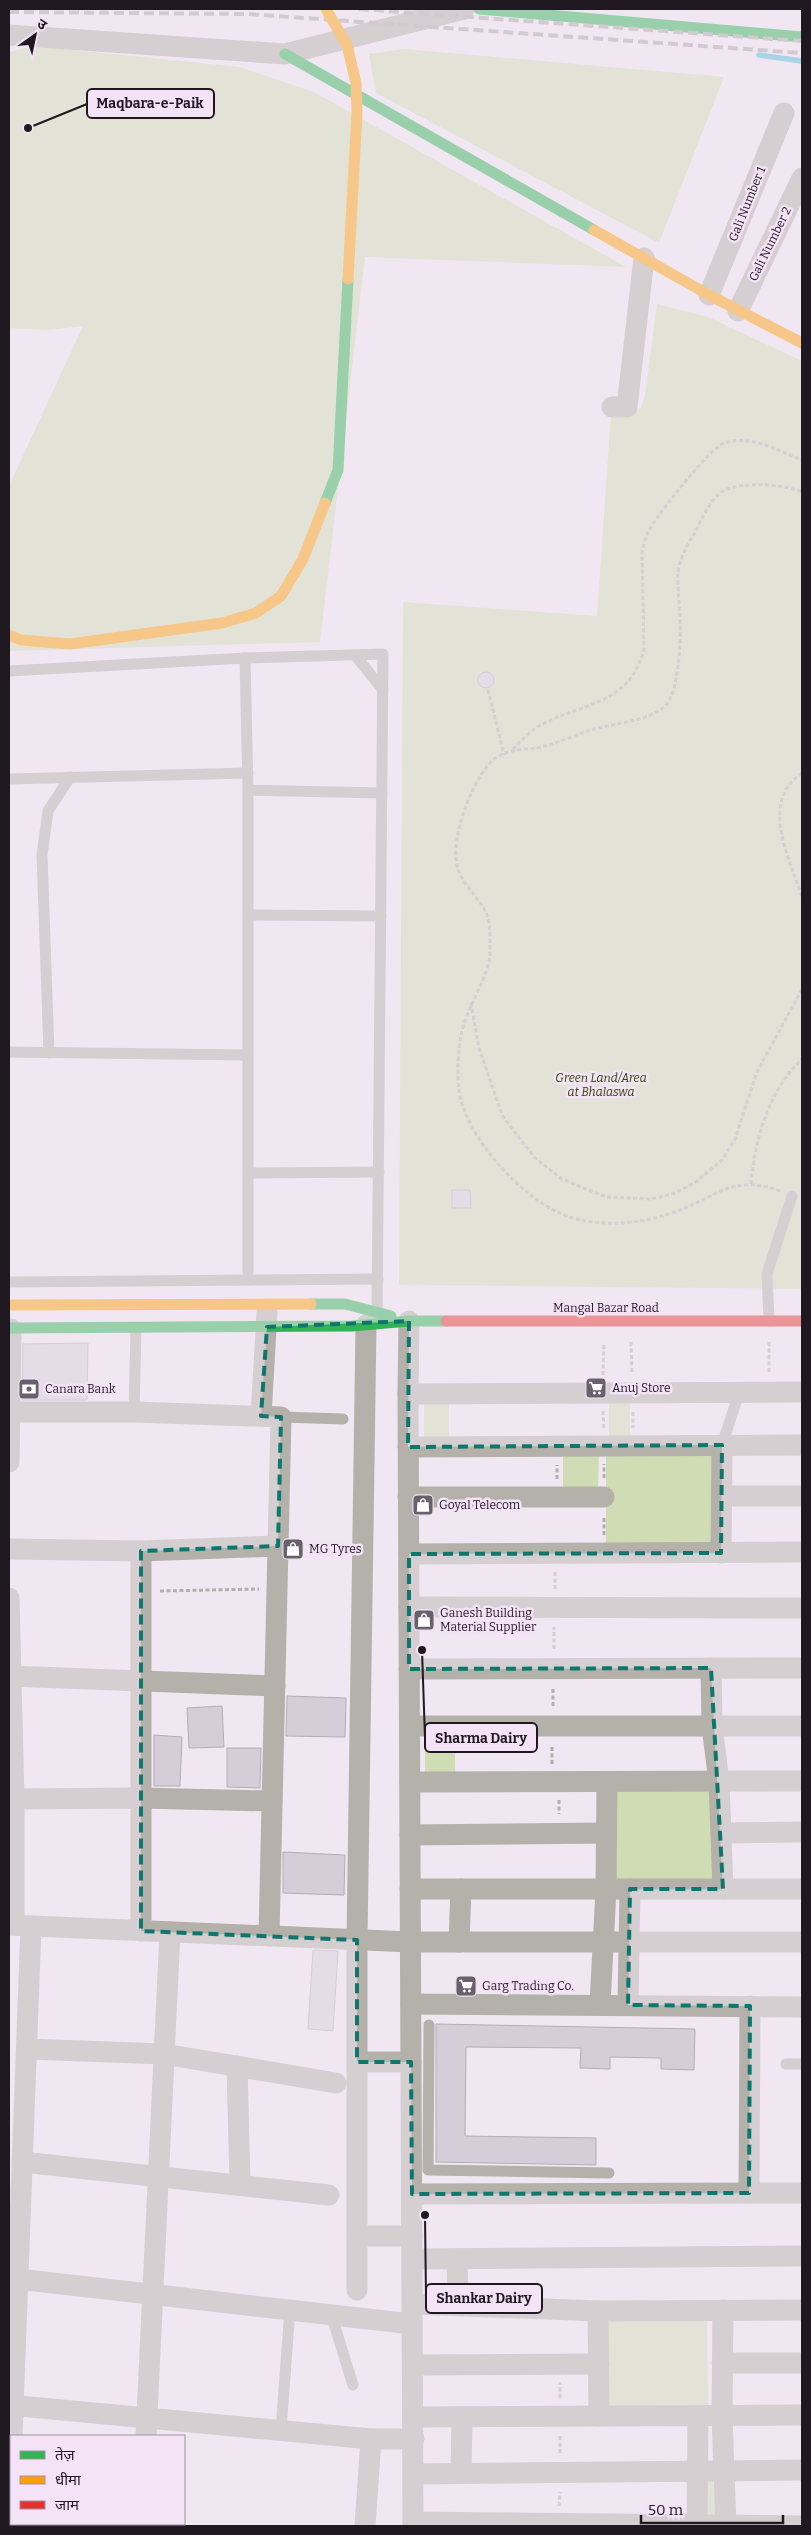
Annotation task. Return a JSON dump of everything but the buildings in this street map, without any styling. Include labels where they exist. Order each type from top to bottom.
[{"type":"main road","points":[[9,635],[21,640],[70,644],[222,623],[256,613],[281,596],[304,559],[338,470],[357,112],[357,86],[353,60],[346,39],[326,9]]},
{"type":"main road","points":[[479,9],[802,37]]},
{"type":"main road","points":[[286,54],[709,295],[802,343]]},
{"type":"main road","points":[[9,1306],[345,1304],[373,1320]]},
{"type":"main road","name":"Mangal Bazar Road","points":[[10,1329],[267,1327],[373,1320],[409,1322],[802,1321]]},
{"type":"street","points":[[9,35],[286,54],[464,9]]},
{"type":"street","name":"Gali Number 1","points":[[709,295],[784,113]]},
{"type":"street","name":"Gali Number 2","points":[[738,311],[802,178]]},
{"type":"street","points":[[612,406],[627,407],[644,258]]},
{"type":"street","points":[[268,1304],[267,1327],[278,1546],[269,1936]]},
{"type":"street","points":[[357,2290],[357,1940],[373,1320]]},
{"type":"street","points":[[409,1322],[410,1942],[411,2004],[417,2073],[412,2194],[413,2524],[559,2523],[802,2526]]},
{"type":"street","points":[[9,1462],[10,1329]]},
{"type":"street","points":[[408,1394],[802,1392]]},
{"type":"street","points":[[10,1412],[134,1412],[271,1416]]},
{"type":"street","points":[[721,1553],[722,1445]]},
{"type":"street","points":[[408,1447],[802,1445]]},
{"type":"street","points":[[722,1496],[802,1496]]},
{"type":"street","points":[[408,1498],[604,1497]]},
{"type":"street","points":[[9,1549],[141,1551],[278,1546]]},
{"type":"street","points":[[141,1551],[141,1931]]},
{"type":"street","points":[[408,1554],[802,1552]]},
{"type":"street","points":[[9,1598],[18,1925],[26,2049],[22,2162],[15,2182],[12,2435]]},
{"type":"street","points":[[409,1607],[802,1608]]},
{"type":"street","points":[[711,1668],[712,1726],[719,1782],[723,1890]]},
{"type":"street","points":[[409,1669],[802,1668]]},
{"type":"street","points":[[10,1676],[274,1686]]},
{"type":"street","points":[[410,1726],[802,1726]]},
{"type":"street","points":[[410,1782],[802,1782]]},
{"type":"street","points":[[600,2005],[606,1889],[607,1782]]},
{"type":"street","points":[[14,1799],[141,1798],[272,1801]]},
{"type":"street","points":[[721,1833],[802,1832]]},
{"type":"street","points":[[410,1834],[560,1835],[606,1833]]},
{"type":"street","points":[[410,1889],[802,1889]]},
{"type":"street","points":[[459,1942],[461,1889]]},
{"type":"street","points":[[628,2005],[630,1889]]},
{"type":"street","points":[[18,1925],[410,1942],[802,1942]]},
{"type":"street","points":[[147,2427],[170,1932]]},
{"type":"street","points":[[411,2004],[802,2007]]},
{"type":"street","points":[[749,2193],[750,2006]]},
{"type":"street","points":[[26,2049],[164,2054],[336,2083]]},
{"type":"street","points":[[357,2062],[417,2073]]},
{"type":"street","points":[[237,2066],[240,2184]]},
{"type":"street","points":[[22,2162],[329,2195]]},
{"type":"street","points":[[412,2194],[802,2193]]},
{"type":"street","points":[[357,2236],[412,2236]]},
{"type":"street","points":[[412,2260],[802,2256]]},
{"type":"street","points":[[457,2259],[458,2304]]},
{"type":"street","points":[[13,2278],[331,2314],[413,2314],[458,2304],[598,2311],[802,2310]]},
{"type":"street","points":[[723,2310],[722,2416],[726,2526]]},
{"type":"street","points":[[598,2311],[599,2416]]},
{"type":"street","points":[[722,2363],[802,2362]]},
{"type":"street","points":[[413,2365],[599,2364]]},
{"type":"street","points":[[11,2405],[147,2427],[281,2430],[371,2439],[414,2439]]},
{"type":"street","points":[[413,2417],[802,2415]]},
{"type":"street","points":[[697,2525],[698,2416]]},
{"type":"street","points":[[461,2473],[462,2417]]},
{"type":"street","points":[[365,2526],[371,2439]]},
{"type":"street","points":[[413,2474],[802,2470]]},
{"type":"street","points":[[45,2525],[66,2526]]},
{"type":"lane","points":[[9,671],[245,658],[383,654],[378,1280],[373,1320]]},
{"type":"lane","points":[[355,655],[383,690]]},
{"type":"lane","points":[[245,658],[248,773],[248,1280]]},
{"type":"lane","points":[[9,779],[248,773]]},
{"type":"lane","points":[[49,1053],[42,855],[48,811],[70,778]]},
{"type":"lane","points":[[248,790],[382,793]]},
{"type":"lane","points":[[248,915],[381,916]]},
{"type":"lane","points":[[9,1052],[248,1054]]},
{"type":"lane","points":[[248,1173],[379,1172]]},
{"type":"lane","points":[[769,1321],[767,1274],[792,1196]]},
{"type":"lane","points":[[9,1282],[378,1280]]},
{"type":"lane","points":[[134,1412],[136,1329]]},
{"type":"lane","points":[[722,1445],[739,1393]]},
{"type":"lane","points":[[271,1416],[343,1419]]},
{"type":"lane","points":[[429,2025],[417,2073],[428,2170],[609,2173]]},
{"type":"lane","points":[[786,2064],[802,2064]]},
{"type":"lane","points":[[448,2170],[448,2194]]},
{"type":"lane","points":[[281,2430],[290,2309]]},
{"type":"lane","points":[[331,2314],[353,2385]]},
{"type":"path","points":[[802,460],[774,448],[750,441],[723,443],[678,490],[645,538],[642,552],[644,649],[640,664],[619,692],[598,703],[539,726],[513,750],[490,762],[466,804],[457,839],[458,872],[487,913],[491,959],[471,1002],[461,1034],[459,1093],[481,1141],[513,1183],[538,1200],[569,1217],[602,1223],[637,1222],[670,1214],[694,1204],[716,1191],[733,1186],[751,1184],[753,1156],[760,1128],[779,1088],[802,1060]]},
{"type":"path","points":[[513,750],[535,748],[561,741],[592,730],[651,715],[666,706],[674,688],[678,662],[680,623],[678,569],[685,550],[712,503],[722,492],[737,486],[786,487],[802,492]]},
{"type":"path","points":[[488,690],[504,755]]},
{"type":"path","points":[[802,773],[796,777],[786,793],[780,826],[786,855],[802,897]]},
{"type":"path","points":[[471,1002],[479,1048],[503,1117],[535,1158],[562,1179],[606,1197],[652,1199],[675,1193],[696,1182],[722,1160],[735,1139],[757,1072],[802,989]]},
{"type":"path","points":[[769,1321],[769,1392]]},
{"type":"path","points":[[557,1497],[558,1446]]},
{"type":"path","points":[[142,1591],[277,1589]]},
{"type":"path","points":[[559,1782],[560,1835]]},
{"type":"path","points":[[559,2523],[560,2364]]},
{"type":"highlighted area","points":[[409,1321],[408,1447],[722,1445],[721,1553],[409,1554],[409,1669],[711,1668],[723,1889],[630,1889],[628,2005],[750,2006],[749,2193],[412,2194],[411,2062],[357,2062],[357,1940],[141,1931],[141,1551],[278,1546],[281,1417],[261,1416],[267,1327]]},
{"type":"green space","points":[[26,48],[53,48],[240,67],[314,92],[626,267],[365,257],[320,642],[9,651],[9,486],[83,326],[49,330],[9,328],[9,52]]},
{"type":"green space","points":[[404,49],[724,77],[659,243],[376,93],[369,54]]},
{"type":"green space","name":"Green Land/Area at Bhalaswa","points":[[657,304],[708,317],[802,361],[802,1289],[399,1285],[403,602],[597,616],[611,414],[641,408],[645,395]]},
{"type":"green space","points":[[609,1400],[630,1400],[630,1442],[609,1441]]},
{"type":"green space","points":[[424,1403],[449,1403],[449,1442],[424,1442]]},
{"type":"green space","points":[[606,1451],[715,1453],[716,1546],[606,1547]]},
{"type":"green space","points":[[563,1453],[599,1454],[598,1491],[563,1491]]},
{"type":"green space","points":[[425,1737],[455,1737],[455,1776],[425,1776]]},
{"type":"green space","points":[[715,1791],[716,1880],[614,1881],[613,1792]]},
{"type":"green space","points":[[605,2318],[707,2318],[708,2407],[606,2407]]},
{"type":"green space","points":[[699,2477],[720,2478],[719,2516],[698,2516]]},
{"type":"waterway","points":[[759,55],[802,61]]},
{"type":"railway","points":[[359,9],[802,41]]},
{"type":"railway","points":[[9,12],[248,14],[802,53]]},
{"type":"traffic: fast","points":[[479,9],[802,37]]},
{"type":"traffic: fast","points":[[285,54],[594,230]]},
{"type":"traffic: fast","points":[[325,503],[338,470],[348,279]]},
{"type":"traffic: fast","points":[[311,1304],[345,1304],[391,1316]]},
{"type":"traffic: fast","points":[[9,1328],[352,1326],[409,1321],[446,1321]]},
{"type":"traffic: slow","points":[[326,9],[347,45],[356,83],[357,112],[348,279]]},
{"type":"traffic: slow","points":[[594,230],[709,295],[802,343]]},
{"type":"traffic: slow","points":[[9,635],[21,640],[70,644],[222,623],[256,613],[281,596],[303,559],[325,503]]},
{"type":"traffic: slow","points":[[9,1305],[311,1304]]},
{"type":"traffic: jam","points":[[446,1321],[802,1321]]},
{"type":"place","name":"Maqbara-e-Paik","points":[[28,128]]},
{"type":"place","name":"Anuj Store","points":[[596,1388]]},
{"type":"place","name":"Canara Bank","points":[[29,1389]]},
{"type":"place","name":"Goyal Telecom","points":[[423,1505]]},
{"type":"place","name":"MG Tyres","points":[[293,1549]]},
{"type":"place","name":"Ganesh Building Material Supplier","points":[[424,1620]]},
{"type":"place","name":"Sharma Dairy","points":[[422,1650]]},
{"type":"place","name":"Garg Trading Co.","points":[[466,1986]]},
{"type":"place","name":"Shankar Dairy","points":[[425,2215]]}]
